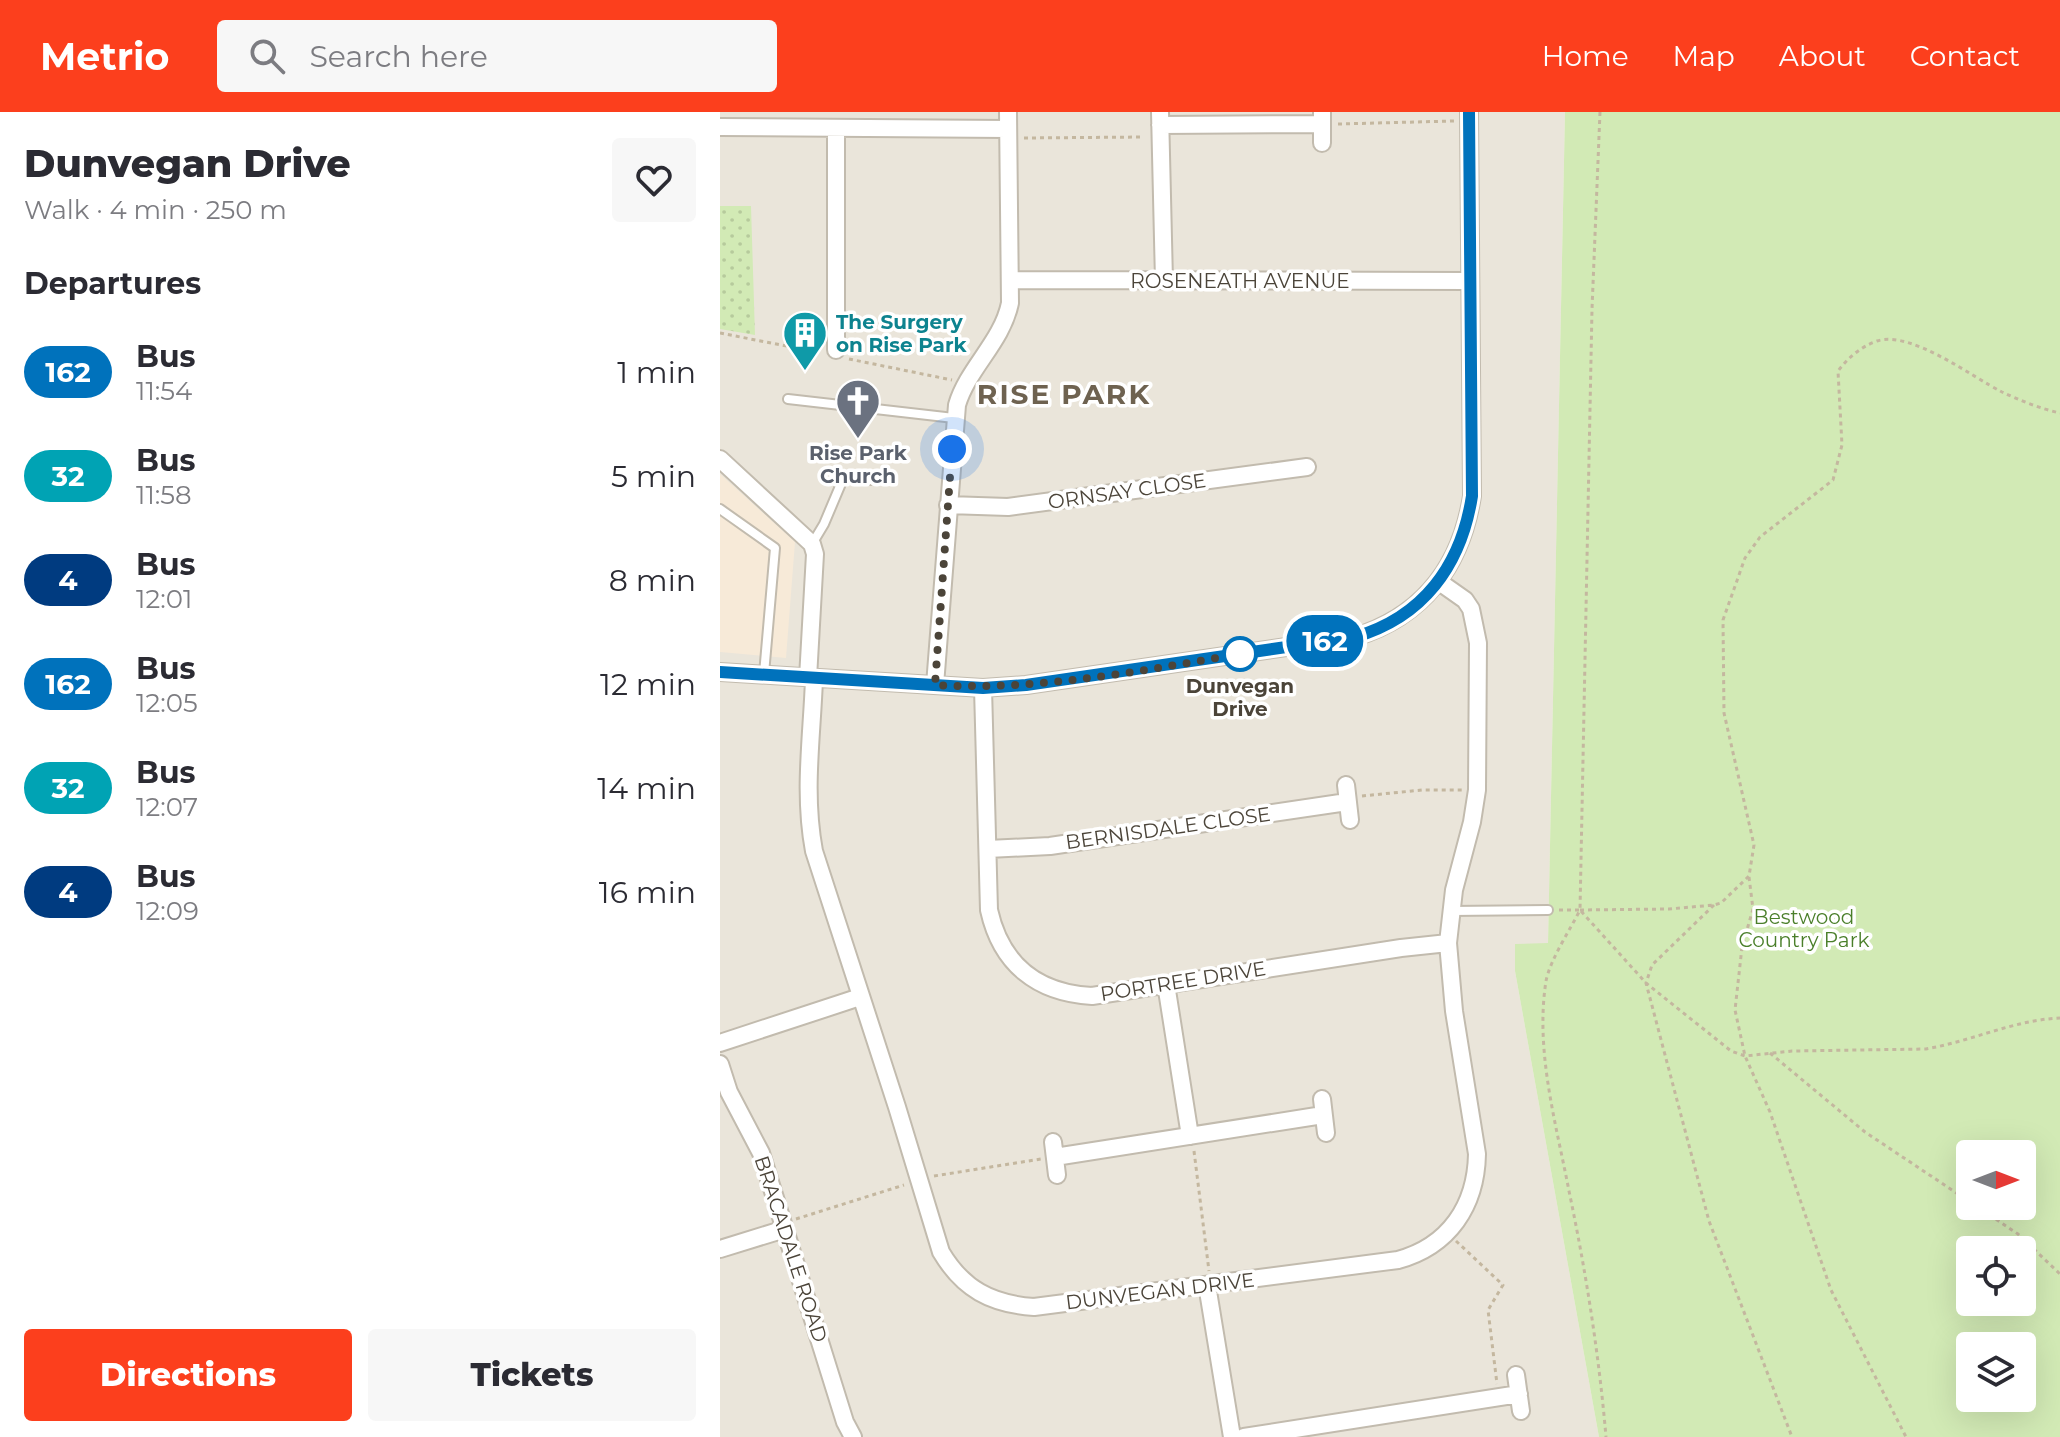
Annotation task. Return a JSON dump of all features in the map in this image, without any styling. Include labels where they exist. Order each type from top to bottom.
[{"type":"street","points":[[720,672],[983,688],[1052,683],[1355,637],[1397,621],[1438,581],[1461,541],[1472,496],[1469,116]]},
{"type":"street","points":[[1164,281],[1160,125],[1322,118],[1322,143]]},
{"type":"street","points":[[720,127],[745,120],[836,128],[1008,127],[1008,314],[965,382],[954,418],[935,685]]},
{"type":"street","points":[[836,128],[828,331],[836,350]]},
{"type":"street","name":"ROSENEATH AVENUE","points":[[1010,280],[1470,281]]},
{"type":"street","points":[[720,459],[812,544]]},
{"type":"street","name":"ORNSAY CLOSE","points":[[948,505],[1008,507],[1307,467]]},
{"type":"street","name":"DUNVEGAN DRIVE","points":[[812,544],[815,554],[807,776],[809,825],[820,877],[941,1252],[953,1272],[988,1297],[1018,1306],[1034,1307],[1398,1260],[1423,1251],[1457,1221],[1472,1192],[1477,1154],[1454,1011],[1448,943],[1457,872],[1472,822],[1477,790],[1477,631],[1465,600],[1438,581]]},
{"type":"street","name":"PORTREE DRIVE","points":[[983,688],[989,910],[994,929],[1006,952],[1040,983],[1073,995],[1092,996],[1448,943]]},
{"type":"street","points":[[1346,794],[1350,820]]},
{"type":"street","name":"BERNISDALE CLOSE","points":[[988,849],[1050,846],[1346,794]]},
{"type":"street","points":[[1166,984],[1190,1136]]},
{"type":"street","points":[[720,1043],[860,997]]},
{"type":"street","name":"BRACADALE ROAD","points":[[720,1064],[729,1092],[761,1153],[845,1422],[853,1437]]},
{"type":"street","points":[[1057,1175],[1054,1150],[1190,1136],[1322,1107],[1326,1133]]},
{"type":"street","points":[[720,1249],[785,1229]]},
{"type":"street","points":[[1207,1285],[1232,1437]]},
{"type":"street","points":[[1516,1375],[1521,1411]]},
{"type":"street","points":[[1244,1437],[1519,1394]]},
{"type":"lane","points":[[788,399],[954,418]]},
{"type":"lane","points":[[812,544],[843,479],[870,480]]},
{"type":"lane","points":[[720,509],[775,548],[764,675]]},
{"type":"lane","points":[[1451,911],[1548,910]]},
{"type":"path","points":[[1600,112],[1592,309],[1580,910],[1547,976],[1543,1012],[1551,1105],[1570,1192],[1592,1321],[1606,1437]]},
{"type":"path","points":[[1322,118],[1469,116]]},
{"type":"path","points":[[1008,127],[1160,125]]},
{"type":"path","points":[[1906,1437],[1831,1290],[1770,1112],[1745,1056],[1735,1010],[1742,947],[1753,909],[1749,876],[1754,845],[1724,713],[1723,620],[1745,558],[1760,537],[1833,480],[1842,445],[1838,371],[1851,355],[1878,340],[1895,341],[1928,351],[2001,392],[2060,413]]},
{"type":"path","points":[[1346,794],[1355,797],[1422,790],[1477,790]]},
{"type":"path","points":[[1548,910],[1669,909],[1714,905],[1721,903],[1749,876]]},
{"type":"path","points":[[1714,905],[1652,965],[1646,983],[1709,1221],[1792,1437]]},
{"type":"path","points":[[1580,910],[1646,983],[1731,1051],[1745,1056],[1926,1049],[2038,1019],[2060,1018]]},
{"type":"path","points":[[1770,1053],[1865,1132],[1956,1193]]},
{"type":"path","points":[[1190,1136],[1210,1276],[1207,1285]]},
{"type":"path","points":[[785,1229],[792,1220],[919,1181],[1054,1150]]},
{"type":"path","points":[[1997,1220],[2018,1234],[2060,1274]]},
{"type":"path","points":[[1447,1233],[1503,1285],[1488,1310],[1499,1397]]},
{"type":"shaded area","points":[[720,112],[1565,112],[1548,944],[1515,971],[1599,1437],[720,1437]]},
{"type":"shaded area","points":[[720,474],[795,542],[786,658],[720,652]]},
{"type":"green space","name":"Bestwood Country Park","points":[[1565,112],[2060,112],[2060,1437],[1599,1437],[1515,971],[1515,944],[1548,943]]},
{"type":"green space","points":[[720,206],[751,206],[755,335],[720,329]]},
{"type":"bus line","name":"162","points":[[720,672],[983,688],[1026,685],[1355,637],[1397,621],[1426,596],[1455,555],[1468,521],[1472,496],[1469,112]]},
{"type":"place","name":"The Surgery on Rise Park","points":[[805,372]]},
{"type":"place","name":"Rise Park Church","points":[[858,440]]},
{"type":"place","name":"Dunvegan Drive","points":[[1240,654]]},
{"type":"district","name":"RISE PARK","points":[[1064,394]]},
{"type":"route","points":[[952,449],[935,685],[983,688],[1052,683],[1240,654]]}]
